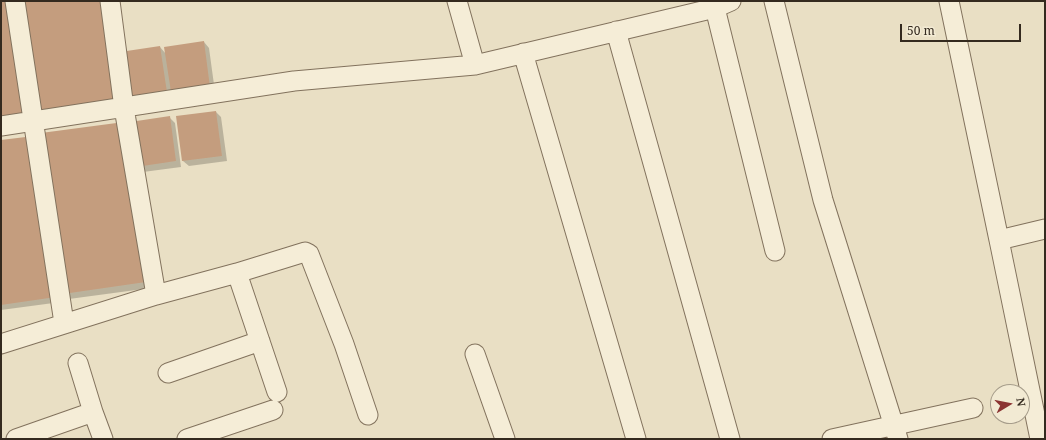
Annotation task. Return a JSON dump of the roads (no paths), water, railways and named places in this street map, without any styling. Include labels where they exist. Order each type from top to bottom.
[{"type":"street","points":[[15,1],[64,323],[66,323]]},
{"type":"street","points":[[110,1],[124,108],[156,295]]},
{"type":"street","points":[[457,1],[475,65]]},
{"type":"street","points":[[774,1],[823,200],[896,432]]},
{"type":"street","points":[[949,1],[1040,439]]},
{"type":"street","points":[[1,126],[124,108],[294,80],[475,65],[723,4],[775,251]]},
{"type":"street","points":[[616,31],[730,439]]},
{"type":"street","points":[[523,53],[636,439]]},
{"type":"street","points":[[999,240],[1045,230]]},
{"type":"street","points":[[1,344],[156,295],[237,273],[305,252],[310,254],[344,344],[368,415]]},
{"type":"street","points":[[237,273],[277,392]]},
{"type":"street","points":[[168,373],[260,341]]},
{"type":"street","points":[[475,354],[505,439]]},
{"type":"street","points":[[78,363],[92,412],[103,439]]},
{"type":"street","points":[[832,439],[896,432],[973,408]]},
{"type":"street","points":[[186,439],[273,410]]},
{"type":"street","points":[[16,439],[92,412]]}]
